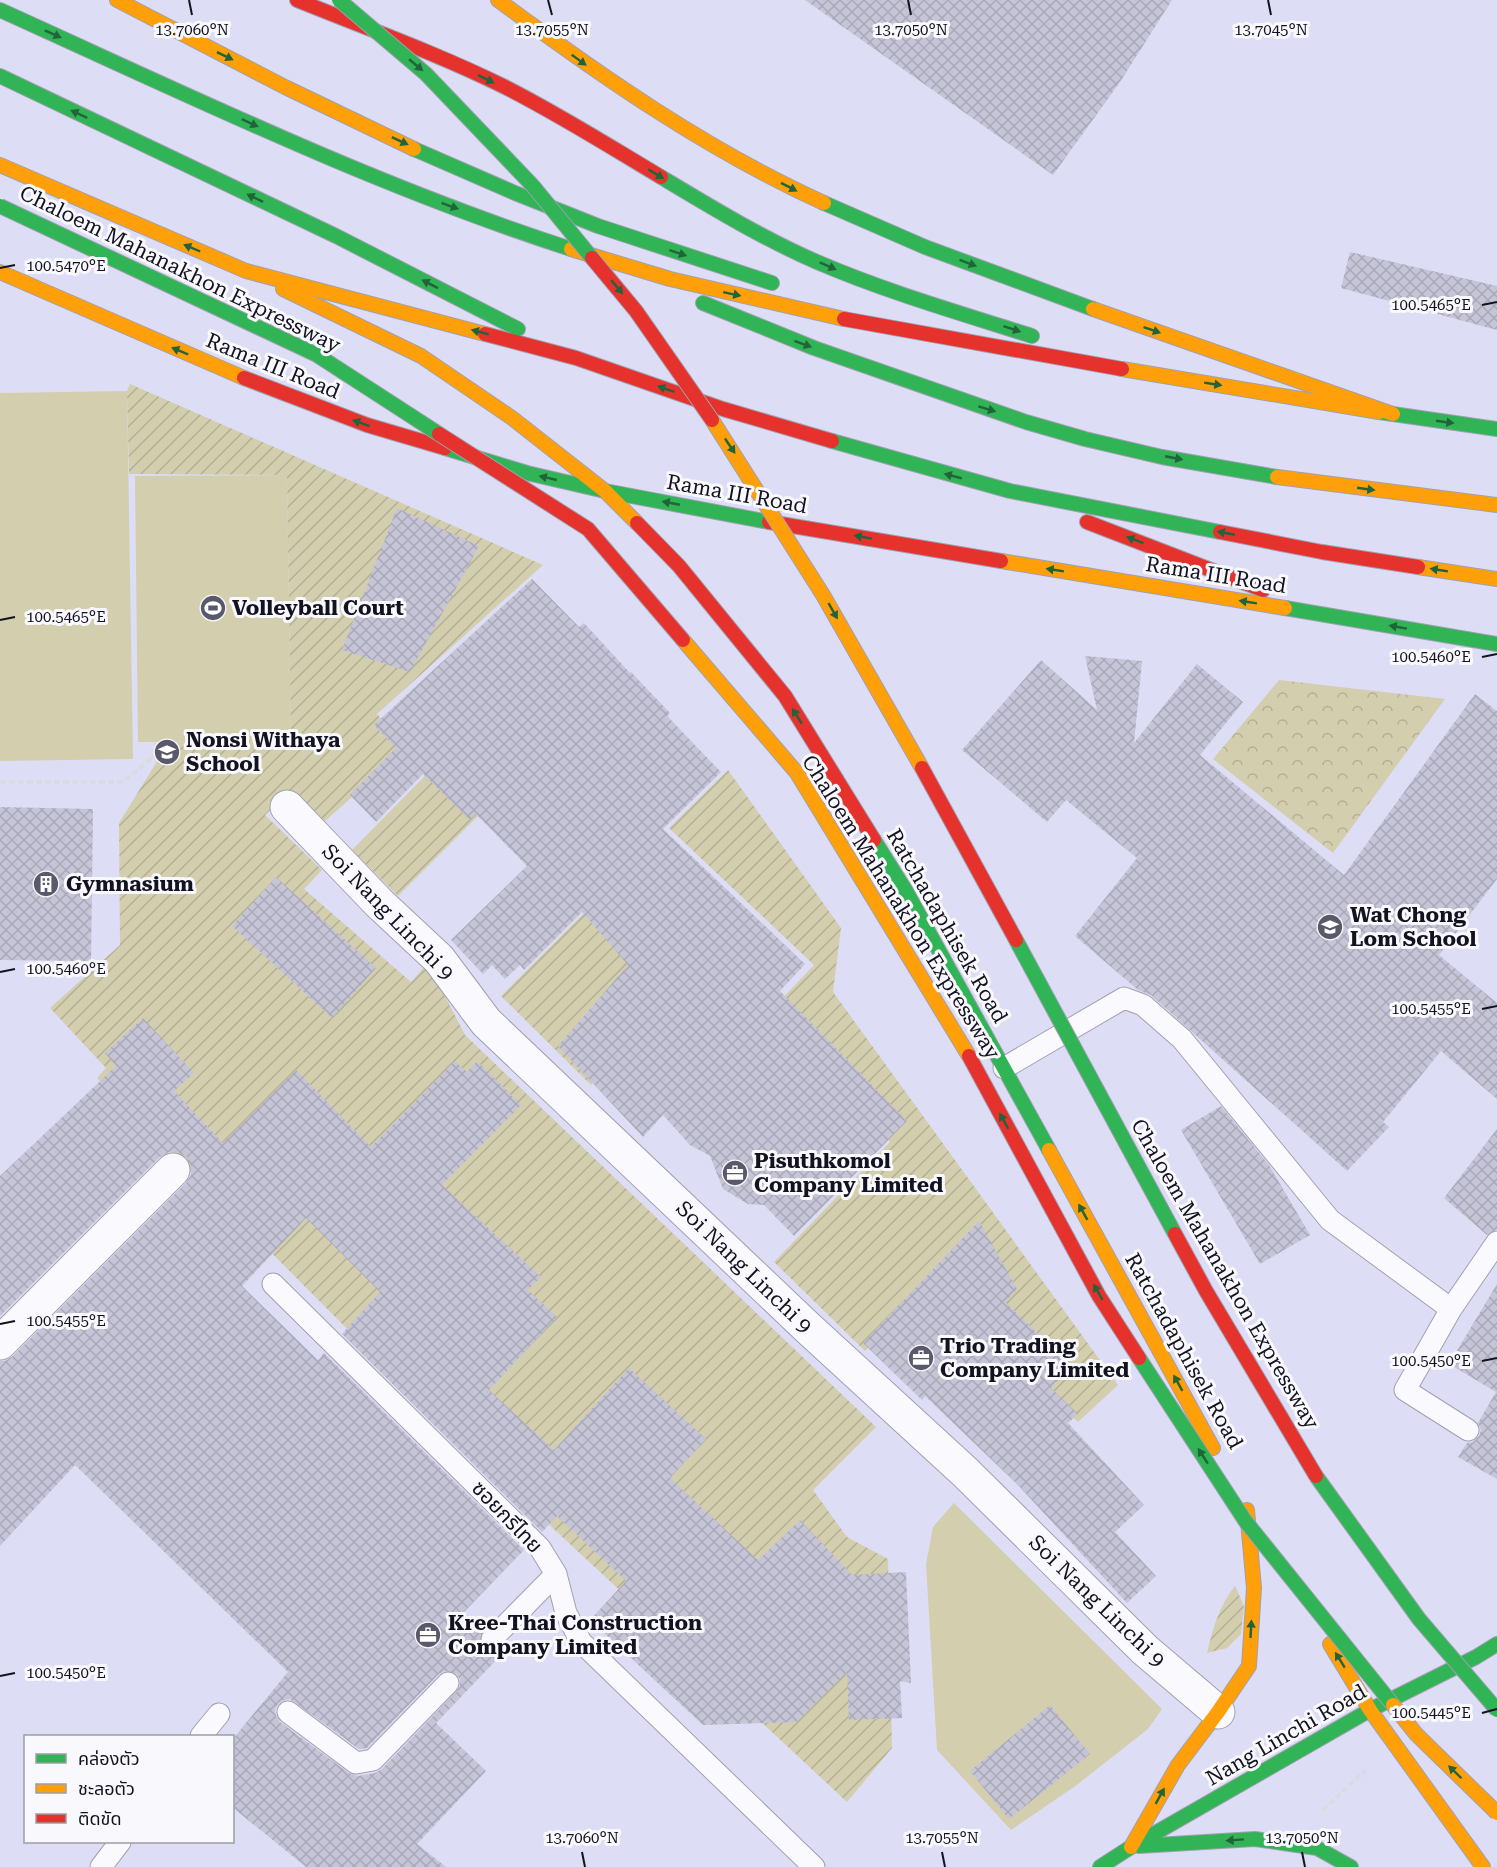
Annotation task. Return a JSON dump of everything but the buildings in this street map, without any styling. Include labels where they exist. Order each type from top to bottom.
[{"type":"main road","points":[[117,0],[316,101],[492,182],[585,221],[782,286]]},
{"type":"main road","points":[[297,0],[473,72],[528,99],[726,216],[834,269],[917,299],[1156,375]]},
{"type":"main road","name":"Chaloem Mahanakhon Expressway","points":[[339,0],[426,74],[533,186],[636,311],[731,447],[823,594],[909,743],[1206,1291],[1316,1476],[1419,1619],[1497,1710]]},
{"type":"main road","points":[[498,0],[603,77],[667,120],[812,199],[889,233],[1078,304],[1393,414]]},
{"type":"main road","points":[[0,10],[259,128],[389,183],[501,225],[614,263],[705,288],[964,341],[1156,375],[1497,429]]},
{"type":"main road","name":"Rama III Road","points":[[0,76],[336,236],[576,358]]},
{"type":"main road","name":"Rama III Road","points":[[0,165],[246,271],[576,358],[723,409],[1010,492],[1322,552],[1497,579]]},
{"type":"main road","name":"Chaloem Mahanakhon Expressway","points":[[0,206],[317,355],[588,529],[797,773],[965,1049],[1100,1296],[1245,1522],[1416,1734],[1497,1813]]},
{"type":"main road","points":[[614,263],[739,319],[960,401],[1036,425],[1116,446],[1221,467],[1313,482],[1497,505]]},
{"type":"main road","name":"Ratchadaphisek Road","points":[[246,271],[421,356],[512,418],[605,491],[679,566],[785,696],[906,891],[1247,1509],[1370,1710],[1483,1867]]},
{"type":"main road","name":"Rama III Road","points":[[0,272],[263,386],[367,425],[527,473],[605,491],[776,522],[1497,644]]},
{"type":"main road","points":[[835,303],[964,341]]},
{"type":"main road","points":[[1010,492],[1326,615]]},
{"type":"main road","points":[[1131,1847],[1178,1765],[1249,1666],[1254,1588],[1247,1509]]},
{"type":"main road","name":"Nang Linchi Road","points":[[1100,1867],[1370,1710],[1476,1657],[1497,1644]]},
{"type":"main road","points":[[1476,1657],[1490,1666]]},
{"type":"main road","points":[[1131,1847],[1255,1839],[1317,1848],[1351,1867]]},
{"type":"street","name":"Soi Nang Linchi 9","points":[[287,807],[379,903],[439,959],[486,1022],[808,1328],[965,1472],[1159,1662],[1218,1712]]},
{"type":"street","points":[[0,1343],[172,1170]]},
{"type":"lane","points":[[1004,1068],[1124,998],[1143,1005],[1182,1039],[1330,1220],[1451,1309]]},
{"type":"lane","points":[[1468,1430],[1405,1390],[1451,1309],[1497,1242]]},
{"type":"lane","name":"ซอยกรีไทย","points":[[273,1284],[540,1548],[556,1574],[566,1613],[581,1642],[814,1867]]},
{"type":"lane","points":[[492,1640],[556,1574]]},
{"type":"lane","points":[[288,1712],[356,1763],[373,1760],[448,1683]]},
{"type":"lane","points":[[203,1735],[219,1714]]},
{"type":"lane","points":[[101,1867],[119,1843]]},
{"type":"path","points":[[0,782],[122,782],[156,755],[157,742]]},
{"type":"path","points":[[1318,1815],[1368,1768]]},
{"type":"green space","points":[[130,384],[543,565],[377,714],[406,749],[324,822],[291,791],[265,815],[322,870],[304,889],[411,982],[424,967],[435,977],[465,1035],[876,1427],[813,1490],[847,1537],[888,1559],[892,1748],[847,1802],[454,1436],[97,1078],[106,1068],[50,1008],[120,945],[119,823],[169,742],[291,740],[287,475],[129,474],[127,391]]},
{"type":"green space","points":[[127,391],[133,759],[0,761],[0,393]]},
{"type":"green space","name":"Volleyball Court","points":[[287,475],[291,741],[138,742],[135,476]]},
{"type":"green space","points":[[1279,680],[1445,699],[1333,853],[1213,759]]},
{"type":"green space","points":[[728,770],[841,928],[833,992],[1118,1385],[1078,1422],[931,1283],[865,1351],[774,1262],[890,1142],[775,1006],[814,965],[669,828]]},
{"type":"green space","points":[[430,771],[479,815],[398,896],[352,850]]},
{"type":"green space","points":[[594,903],[669,988],[591,1085],[501,996]]},
{"type":"green space","points":[[954,1503],[1162,1709],[1148,1729],[1074,1787],[1011,1830],[937,1750],[926,1564],[933,1527]]},
{"type":"green space","points":[[1235,1586],[1244,1606],[1241,1634],[1227,1648],[1207,1653],[1217,1618]]},
{"type":"traffic: fast","points":[[339,0],[426,74],[533,186],[592,258]]},
{"type":"traffic: fast","points":[[0,10],[282,138],[426,197],[571,249]]},
{"type":"traffic: fast","points":[[0,76],[336,236],[518,329]]},
{"type":"traffic: fast","points":[[414,149],[598,226],[772,283]]},
{"type":"traffic: fast","points":[[661,177],[718,211],[817,262],[897,293],[1032,336]]},
{"type":"traffic: fast","points":[[824,203],[925,247],[1093,309]]},
{"type":"traffic: fast","points":[[0,206],[317,355],[439,434]]},
{"type":"traffic: fast","points":[[703,303],[814,348],[1026,422],[1162,457],[1277,477]]},
{"type":"traffic: fast","points":[[1379,412],[1497,429]]},
{"type":"traffic: fast","points":[[832,441],[1010,491],[1220,532]]},
{"type":"traffic: fast","points":[[445,448],[527,473],[605,491],[769,522]]},
{"type":"traffic: fast","points":[[1285,608],[1497,644]]},
{"type":"traffic: fast","points":[[874,840],[906,891],[1049,1150]]},
{"type":"traffic: fast","points":[[1016,940],[1175,1234]]},
{"type":"traffic: fast","points":[[1139,1358],[1246,1522],[1393,1705]]},
{"type":"traffic: fast","points":[[1316,1476],[1419,1619],[1497,1710]]},
{"type":"traffic: fast","points":[[1100,1867],[1370,1710],[1476,1657],[1497,1644]]},
{"type":"traffic: fast","points":[[1139,1846],[1255,1839],[1317,1848],[1351,1867]]},
{"type":"traffic: slow","points":[[117,0],[285,87],[414,149]]},
{"type":"traffic: slow","points":[[498,0],[616,84],[697,136],[738,160],[824,203]]},
{"type":"traffic: slow","points":[[0,165],[246,271],[485,334]]},
{"type":"traffic: slow","points":[[571,249],[670,279],[844,319]]},
{"type":"traffic: slow","points":[[0,272],[244,378]]},
{"type":"traffic: slow","points":[[283,289],[421,356],[512,418],[605,491],[637,523]]},
{"type":"traffic: slow","points":[[1093,309],[1393,414]]},
{"type":"traffic: slow","points":[[1122,369],[1379,412]]},
{"type":"traffic: slow","points":[[712,420],[823,595],[922,768]]},
{"type":"traffic: slow","points":[[1277,477],[1497,505]]},
{"type":"traffic: slow","points":[[1001,561],[1285,608]]},
{"type":"traffic: slow","points":[[1418,567],[1497,579]]},
{"type":"traffic: slow","points":[[683,640],[797,773],[969,1056]]},
{"type":"traffic: slow","points":[[1049,1150],[1213,1448]]},
{"type":"traffic: slow","points":[[1131,1847],[1178,1765],[1249,1666],[1254,1588],[1247,1510]]},
{"type":"traffic: slow","points":[[1330,1644],[1370,1710],[1483,1867]]},
{"type":"traffic: slow","points":[[1393,1705],[1416,1734],[1497,1813]]},
{"type":"traffic: jam","points":[[297,0],[427,52],[503,86],[563,118],[661,177]]},
{"type":"traffic: jam","points":[[592,258],[636,311],[712,420]]},
{"type":"traffic: jam","points":[[844,319],[1122,369]]},
{"type":"traffic: jam","points":[[485,334],[576,358],[723,409],[832,441]]},
{"type":"traffic: jam","points":[[244,378],[367,425],[445,448]]},
{"type":"traffic: jam","points":[[439,434],[588,529],[683,640]]},
{"type":"traffic: jam","points":[[769,522],[1001,561]]},
{"type":"traffic: jam","points":[[1087,522],[1263,590]]},
{"type":"traffic: jam","points":[[637,523],[679,566],[785,696],[874,840]]},
{"type":"traffic: jam","points":[[1220,532],[1322,552],[1418,567]]},
{"type":"traffic: jam","points":[[922,768],[1016,940]]},
{"type":"traffic: jam","points":[[969,1056],[1099,1296],[1139,1358]]},
{"type":"traffic: jam","points":[[1175,1234],[1206,1291],[1316,1476]]},
{"type":"place","name":"Volleyball Court","points":[[213,608]]},
{"type":"place","name":"Nonsi Withaya School","points":[[167,752]]},
{"type":"place","name":"Gymnasium","points":[[46,884]]},
{"type":"place","name":"Wat Chong Lom School","points":[[1330,927]]},
{"type":"place","name":"Pisuthkomol Company Limited","points":[[735,1173]]},
{"type":"place","name":"Trio Trading Company Limited","points":[[921,1358]]},
{"type":"place","name":"Kree-Thai Construction Company Limited","points":[[428,1635]]}]
